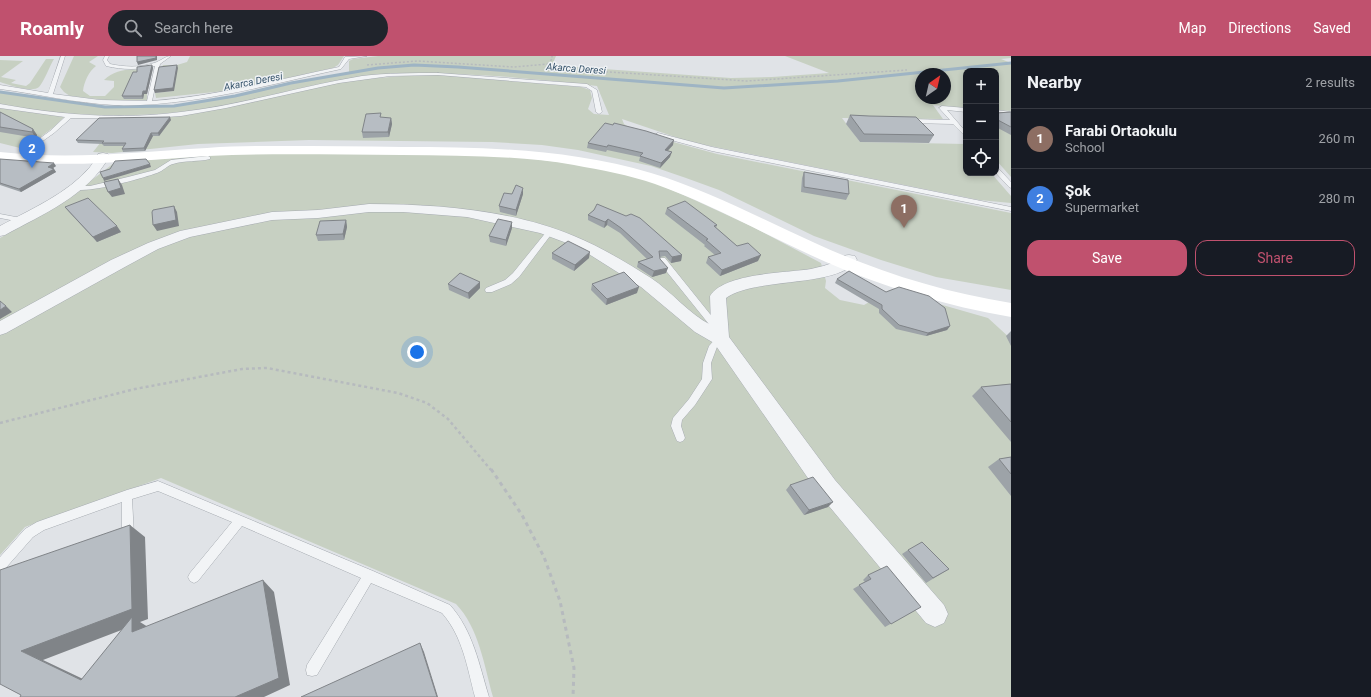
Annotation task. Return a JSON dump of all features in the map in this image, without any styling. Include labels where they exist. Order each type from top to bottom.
[{"type":"main road","points":[[0,149],[54,157],[102,159]]},
{"type":"main road","points":[[0,156],[48,161],[274,149],[501,152],[554,157],[599,164],[673,185],[728,209],[801,244],[906,285],[965,302],[1011,310]]},
{"type":"main road","points":[[847,262],[935,287],[1011,304]]},
{"type":"street","points":[[0,232],[87,179],[102,159]]},
{"type":"street","points":[[0,329],[69,289],[154,246],[185,234],[238,222],[293,214],[318,214],[369,208],[403,208],[467,214],[524,225],[548,232],[589,248],[617,264],[647,283],[701,328],[720,338],[827,487],[935,614]]},
{"type":"street","points":[[720,338],[718,296],[723,290],[770,278],[834,269],[847,262]]},
{"type":"lane","points":[[50,94],[63,56]]},
{"type":"lane","points":[[108,56],[105,60],[108,65],[119,69],[158,64],[165,61],[169,56]]},
{"type":"lane","points":[[0,87],[114,103],[149,102],[223,93],[255,87],[341,68],[347,58],[365,56]]},
{"type":"lane","points":[[149,102],[158,64]]},
{"type":"lane","points":[[0,106],[70,116],[136,117],[181,114],[350,80],[415,74],[465,75],[587,86],[594,90],[600,112]]},
{"type":"lane","points":[[963,110],[942,108],[963,132]]},
{"type":"lane","points":[[999,112],[1011,114]]},
{"type":"lane","points":[[23,153],[52,132],[70,116]]},
{"type":"lane","points":[[902,121],[954,122]]},
{"type":"lane","points":[[658,135],[712,149],[1011,209]]},
{"type":"lane","points":[[74,188],[90,188],[140,176],[157,171],[171,162],[208,158]]},
{"type":"lane","points":[[999,172],[1011,186]]},
{"type":"lane","points":[[0,216],[21,220]]},
{"type":"lane","points":[[489,290],[508,282],[516,275],[548,232]]},
{"type":"lane","points":[[662,260],[711,321],[720,338],[713,346],[707,363],[707,379],[692,402],[678,418],[676,426],[680,438]]},
{"type":"lane","points":[[0,566],[29,534],[41,526],[127,495],[158,486],[446,609],[456,618],[463,631],[482,697]]},
{"type":"lane","points":[[127,495],[128,535]]},
{"type":"lane","points":[[194,577],[240,520]]},
{"type":"lane","points":[[312,670],[369,575]]},
{"type":"path","points":[[548,64],[552,56]]},
{"type":"path","points":[[508,66],[548,64],[579,70],[735,81],[803,78],[907,70]]},
{"type":"path","points":[[0,423],[136,389],[242,369],[261,368],[297,373],[398,393],[427,403],[448,419],[486,462],[522,515],[544,557],[560,601],[574,668],[573,697]]},
{"type":"green space","points":[[74,56],[98,56],[89,62],[96,66],[89,74],[83,91],[90,96],[105,96],[114,87],[114,81],[104,80],[120,71],[133,70],[153,73],[134,75],[145,93],[147,93],[147,100],[115,101],[70,96],[60,87]]},
{"type":"green space","points":[[190,56],[344,56],[338,65],[333,68],[234,90],[156,98],[155,93],[174,91],[161,70],[163,65],[177,65],[187,62]]},
{"type":"green space","points":[[378,56],[556,56],[553,63],[575,67],[731,78],[829,73],[785,56],[1011,56],[1011,58],[1001,59],[1011,63],[1011,111],[999,110],[999,68],[963,68],[963,108],[933,105],[943,119],[842,118],[860,142],[963,144],[963,176],[994,176],[1011,196],[1011,203],[979,200],[690,142],[622,119],[624,124],[637,132],[717,154],[1011,213],[1011,290],[936,277],[881,260],[814,236],[719,190],[686,178],[651,166],[578,150],[542,145],[492,142],[309,140],[198,144],[112,153],[93,152],[120,118],[180,115],[337,83],[365,79],[415,75],[439,75],[581,87],[590,90],[592,98],[588,109],[594,114],[609,115],[597,86],[481,75],[423,74],[346,79],[217,107],[163,114],[81,114],[27,109],[0,104],[0,92],[105,107],[174,106],[235,96],[349,72],[349,61],[353,59]]},
{"type":"green space","points":[[46,59],[54,59],[43,81],[36,89],[26,89],[0,82],[0,60],[23,61],[1,77],[16,80],[11,83],[26,86],[30,83]]},
{"type":"green space","points":[[0,108],[64,117],[54,127],[24,149],[0,143]]},
{"type":"green space","points":[[999,115],[1011,116],[1011,177],[999,163]]},
{"type":"green space","points":[[218,154],[494,154],[591,166],[651,181],[753,227],[821,263],[826,281],[825,288],[840,300],[864,305],[890,290],[988,318],[1011,339],[1011,697],[493,697],[480,648],[470,624],[456,604],[161,478],[25,527],[0,555],[0,238],[71,196],[114,163]]},
{"type":"building","points":[[137,56],[156,56],[156,58],[137,62]]},
{"type":"building","points":[[152,65],[146,91],[143,91],[142,96],[122,96],[133,72],[137,72],[137,67]]},
{"type":"building","points":[[177,65],[173,88],[154,90],[159,67]]},
{"type":"building","points":[[0,112],[33,129],[32,132],[0,127]]},
{"type":"building","points":[[1011,112],[1011,127],[999,121],[999,113]]},
{"type":"building","points":[[381,113],[380,117],[391,118],[388,132],[362,132],[366,114]]},
{"type":"building","points":[[850,115],[916,117],[934,135],[864,134]]},
{"type":"building","points":[[170,117],[158,133],[151,133],[144,148],[122,149],[126,143],[102,143],[104,141],[76,140],[99,118]]},
{"type":"building","points":[[605,123],[613,125],[614,123],[674,140],[665,150],[672,152],[661,163],[640,156],[643,153],[608,145],[607,147],[588,143]]},
{"type":"building","points":[[0,159],[54,163],[48,167],[54,169],[19,189],[0,183]]},
{"type":"building","points":[[146,159],[150,164],[103,178],[100,172],[110,169],[115,161]]},
{"type":"building","points":[[804,172],[848,180],[849,194],[804,187]]},
{"type":"building","points":[[118,179],[121,188],[108,192],[104,182]]},
{"type":"building","points":[[516,185],[523,188],[516,210],[499,206],[504,193],[512,194]]},
{"type":"building","points":[[88,198],[117,226],[93,237],[65,207]]},
{"type":"building","points":[[685,201],[717,225],[714,226],[737,246],[748,243],[761,255],[722,270],[708,257],[721,253],[706,240],[708,239],[667,208]]},
{"type":"building","points":[[597,204],[626,216],[631,214],[640,218],[682,255],[672,257],[667,251],[659,251],[660,259],[668,268],[654,271],[638,262],[653,257],[621,228],[608,219],[605,222],[588,215],[594,210]]},
{"type":"building","points":[[174,206],[176,220],[153,225],[153,210]]},
{"type":"building","points":[[498,219],[512,222],[506,240],[489,236]]},
{"type":"building","points":[[346,220],[343,234],[316,235],[320,221]]},
{"type":"building","points":[[568,241],[590,252],[575,265],[552,253]]},
{"type":"building","points":[[849,271],[886,292],[899,287],[929,296],[945,308],[950,326],[928,333],[899,325],[882,309],[882,305],[837,279]]},
{"type":"building","points":[[624,272],[639,287],[607,299],[592,284]]},
{"type":"building","points":[[460,273],[480,282],[468,293],[448,284]]},
{"type":"building","points":[[0,301],[6,306],[0,310]]},
{"type":"building","points":[[1011,384],[1011,422],[981,387]]},
{"type":"building","points":[[1011,457],[1011,474],[999,459]]},
{"type":"building","points":[[813,477],[833,502],[809,510],[790,485]]},
{"type":"building","points":[[130,525],[132,609],[21,651],[81,680],[132,617],[132,632],[263,580],[279,678],[235,697],[20,697],[21,695],[0,684],[0,570]]},
{"type":"building","points":[[922,542],[949,569],[933,578],[908,550]]},
{"type":"building","points":[[887,566],[921,607],[891,624],[859,585],[871,579],[868,575]]},
{"type":"building","points":[[420,643],[437,697],[301,697]]},
{"type":"waterway","name":"Akarca Deresi","points":[[0,92],[105,107],[174,106],[235,96],[291,83],[378,68],[414,65],[458,67],[724,88],[838,81],[1011,63]]},
{"type":"place","name":"Şok","points":[[32,168]]},
{"type":"place","name":"Farabi Ortaokulu","points":[[904,228]]}]
